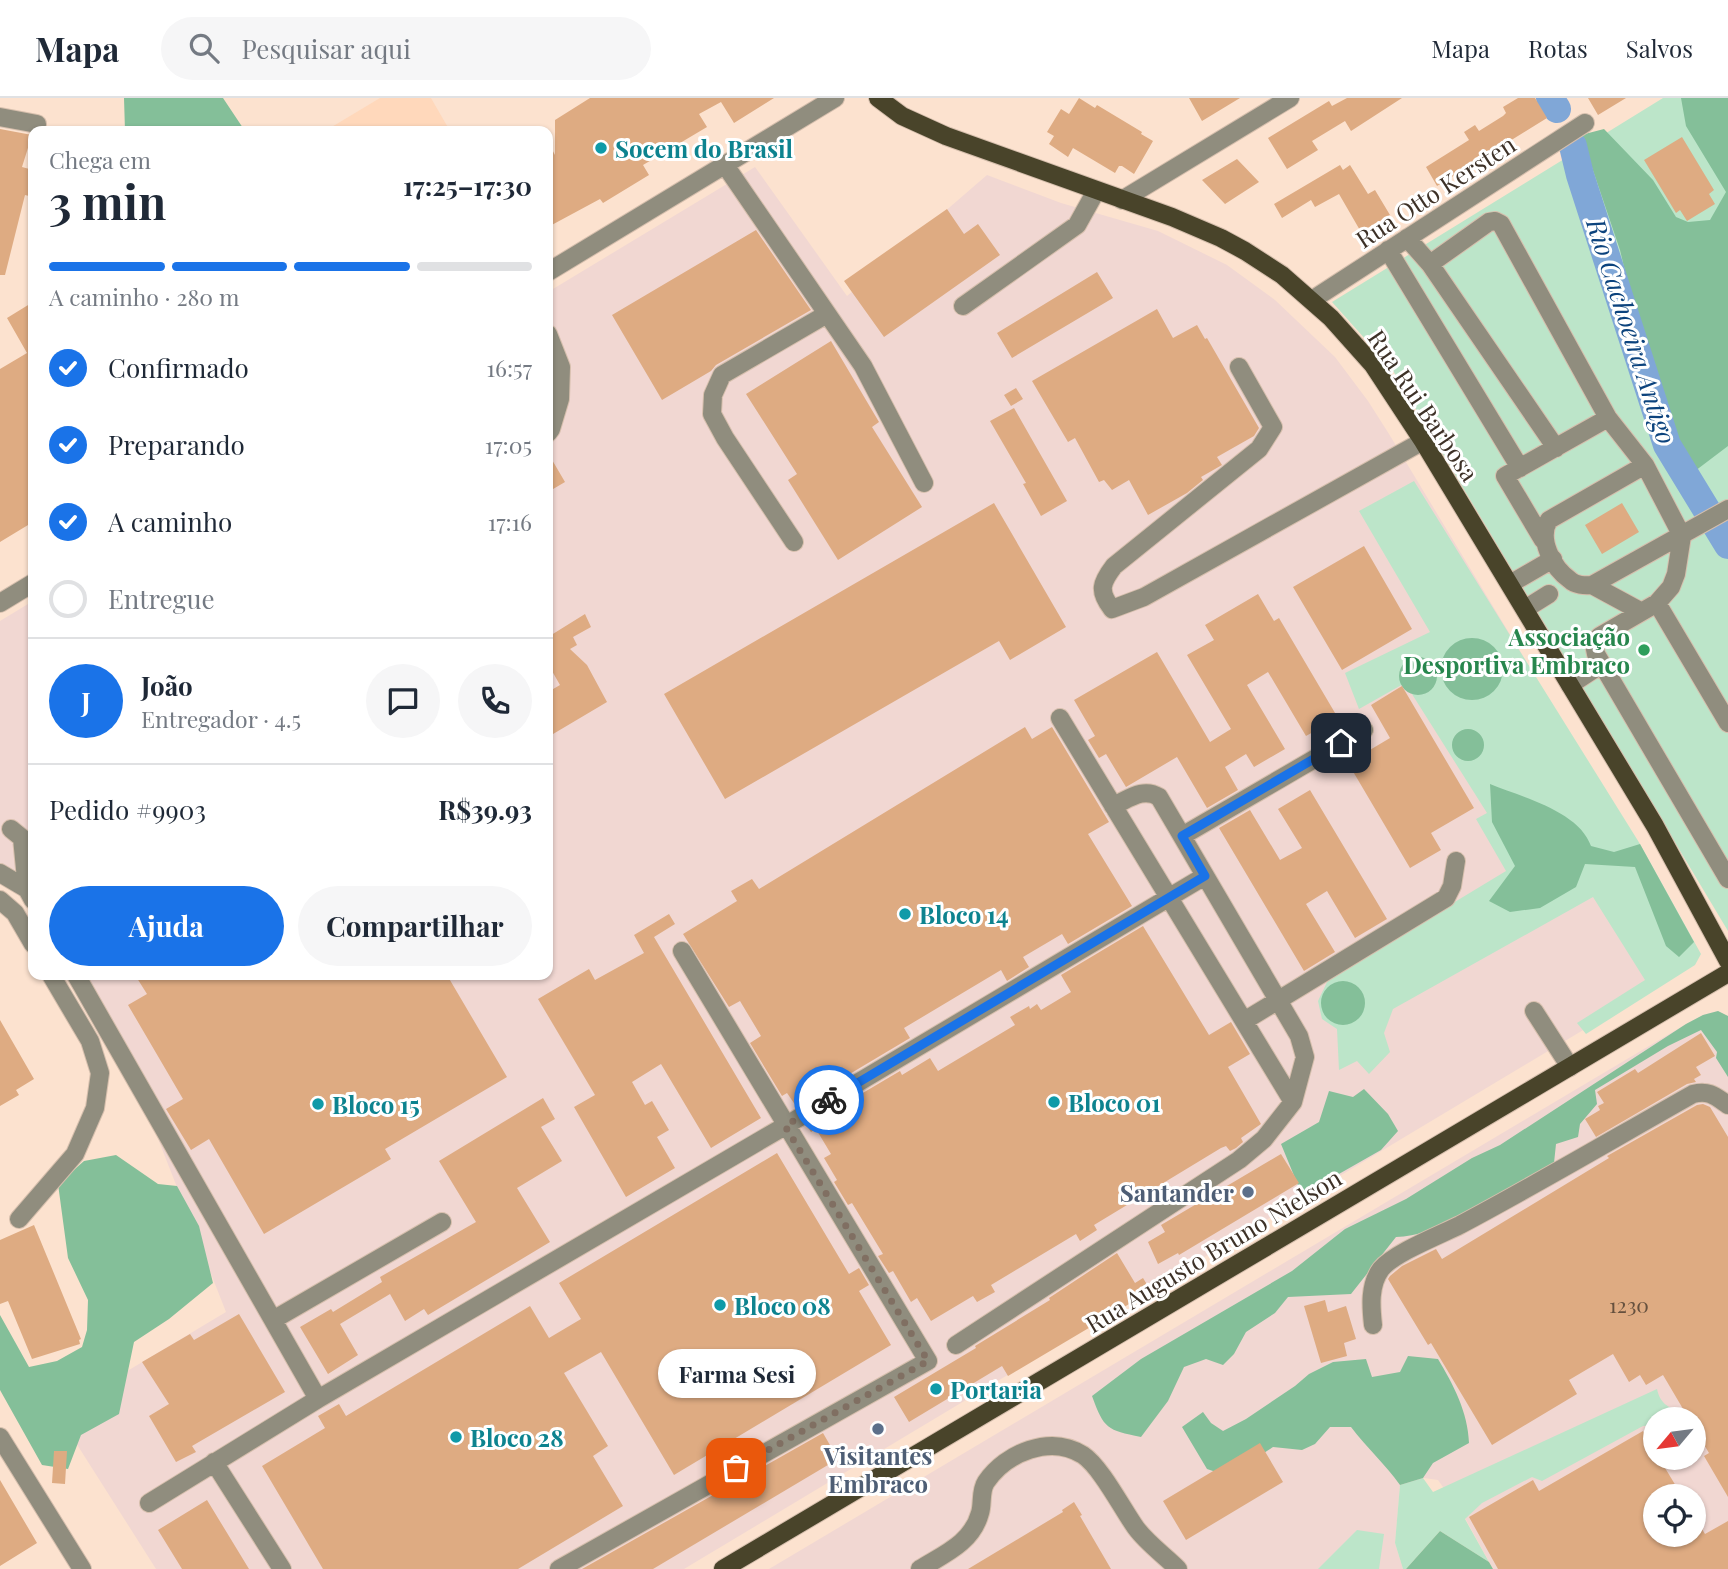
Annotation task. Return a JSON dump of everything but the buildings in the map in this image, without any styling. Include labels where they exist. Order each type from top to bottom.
[{"type":"main road","name":"Rua Rui Barbosa","points":[[878,98],[902,116],[925,127],[1194,226],[1245,251],[1282,275],[1343,330],[1373,365],[1423,441],[1655,827],[1728,961]]},
{"type":"main road","name":"Rua Augusto Bruno Nielson","points":[[723,1569],[1728,973]]},
{"type":"street","points":[[553,269],[835,98]]},
{"type":"street","points":[[1122,200],[1290,98]]},
{"type":"street","points":[[0,117],[37,124]]},
{"type":"street","name":"Rua Otto Kersten","points":[[1312,300],[1584,122]]},
{"type":"street","points":[[725,165],[863,366],[924,483]]},
{"type":"street","points":[[963,306],[1077,225],[1096,191]]},
{"type":"street","points":[[1430,264],[1489,222],[1501,224],[1608,418],[1645,465],[1687,533],[1671,587],[1657,603],[1600,636],[1594,644],[1596,654],[1728,879]]},
{"type":"street","points":[[1407,238],[1430,264],[1556,448]]},
{"type":"street","points":[[1388,250],[1513,472],[1553,559],[1560,587]]},
{"type":"street","points":[[794,542],[725,438],[712,414],[713,395],[722,375],[827,314]]},
{"type":"street","points":[[553,347],[561,367],[560,399],[553,422]]},
{"type":"street","points":[[1239,367],[1273,427],[1258,449],[1114,566],[1102,585],[1104,599],[1116,616],[1121,607],[1144,597],[1423,441]]},
{"type":"street","points":[[1513,472],[1608,418]]},
{"type":"street","points":[[1543,540],[1549,520],[1645,465]]},
{"type":"street","points":[[1525,609],[1560,587],[1592,585],[1727,510]]},
{"type":"street","points":[[1510,584],[1553,559]]},
{"type":"street","points":[[1592,585],[1640,611]]},
{"type":"street","points":[[0,603],[28,586]]},
{"type":"street","points":[[1657,603],[1726,717]]},
{"type":"street","points":[[1570,685],[1602,664]]},
{"type":"street","points":[[1060,718],[1293,1102]]},
{"type":"street","points":[[1182,836],[1363,730]]},
{"type":"street","points":[[956,1345],[1239,1160],[1264,1139],[1293,1102],[1305,1056],[1299,1036],[1159,797],[1150,792],[1141,793],[1113,806]]},
{"type":"street","points":[[11,829],[22,838],[28,881]]},
{"type":"street","points":[[1244,1021],[1446,898],[1452,886],[1456,861]]},
{"type":"street","points":[[0,873],[28,894]]},
{"type":"street","points":[[149,1503],[318,1399],[1205,876]]},
{"type":"street","points":[[0,900],[15,913],[28,935]]},
{"type":"street","points":[[559,1569],[928,1361],[682,951]]},
{"type":"street","points":[[19,1219],[75,1154],[95,1108],[100,1073],[90,1041],[54,980]]},
{"type":"street","points":[[79,980],[318,1399]]},
{"type":"street","points":[[1534,1011],[1570,1067]]},
{"type":"street","points":[[1373,1325],[1370,1303],[1376,1277],[1382,1267],[1397,1257],[1693,1094],[1703,1091],[1711,1093],[1728,1105]]},
{"type":"street","points":[[273,1320],[442,1222]]},
{"type":"street","points":[[0,1437],[82,1569]]},
{"type":"street","points":[[920,1569],[962,1543],[975,1530],[986,1482],[1005,1462],[1035,1446],[1057,1446],[1084,1455],[1107,1482],[1138,1531],[1178,1569]]},
{"type":"street","points":[[214,1462],[282,1569]]},
{"type":"shaded area","points":[[380,98],[431,98],[447,126],[333,126]]},
{"type":"shaded area","points":[[755,167],[847,296],[987,175],[1061,203],[1158,231],[1227,265],[1275,300],[1335,357],[1368,401],[1675,908],[1690,966],[684,1569],[156,1569],[57,1413],[226,1312],[153,1126],[69,980],[553,980],[553,289]]},
{"type":"shaded area","points":[[28,604],[28,908],[21,895],[0,884],[0,621]]},
{"type":"shaded area","points":[[1718,1011],[1728,1016],[1728,1569],[1493,1569],[1465,1518],[1438,1480],[1424,1478],[1400,1486],[1395,1543],[1403,1569],[769,1569],[1686,1024]]},
{"type":"green space","points":[[124,98],[223,98],[242,126],[125,126]]},
{"type":"green space","name":"Associação Desportiva Embraco","points":[[1663,98],[1728,98],[1728,931],[1392,369],[1332,302]]},
{"type":"green space","points":[[1681,98],[1728,98],[1728,446],[1695,471],[1671,441],[1620,250],[1581,135],[1604,129],[1653,180],[1676,217],[1688,222],[1710,220],[1726,192],[1686,126]]},
{"type":"green space","points":[[1414,481],[1640,844],[1701,954],[1695,965],[1586,1034],[1577,1023],[1645,980],[1593,897],[1393,1009],[1384,1033],[1390,1052],[1369,1074],[1357,1061],[1339,1070],[1337,1029],[1322,1019],[1318,1001],[1329,978],[1506,871],[1476,819],[1487,813],[1405,683],[1359,709],[1345,673],[1430,632],[1359,511]]},
{"type":"green space","points":[[1472,638],[1484,640],[1494,647],[1501,657],[1501,681],[1494,691],[1484,698],[1472,700],[1460,698],[1450,691],[1443,681],[1441,669],[1443,657],[1450,647],[1460,640]]},
{"type":"green space","points":[[1418,657],[1431,663],[1437,676],[1431,689],[1418,695],[1405,689],[1399,676],[1405,663]]},
{"type":"green space","points":[[1468,729],[1480,733],[1484,745],[1480,757],[1468,761],[1456,757],[1452,745],[1456,733]]},
{"type":"green space","points":[[1490,784],[1562,814],[1585,834],[1591,846],[1614,852],[1640,844],[1694,942],[1679,957],[1666,946],[1635,867],[1585,864],[1576,887],[1540,908],[1510,912],[1489,901],[1515,866],[1492,822]]},
{"type":"green space","points":[[1343,981],[1359,987],[1365,1003],[1359,1019],[1343,1025],[1327,1019],[1321,1003],[1327,987]]},
{"type":"green space","points":[[1718,1011],[1728,1016],[1728,1077],[1716,1058],[1717,1052],[1701,1030],[1668,1046],[1595,1090],[1597,1104],[1580,1124],[1578,1137],[1556,1144],[1554,1163],[1499,1198],[1457,1220],[1416,1235],[1396,1237],[1351,1294],[1288,1297],[1275,1313],[1246,1332],[1234,1354],[1223,1365],[1206,1359],[1184,1367],[1168,1401],[1141,1437],[1114,1430],[1104,1422],[1092,1396],[1141,1359],[1292,1271],[1345,1229],[1406,1199],[1472,1158],[1500,1145],[1686,1024]]},
{"type":"green space","points":[[1364,1089],[1388,1114],[1398,1131],[1381,1150],[1302,1195],[1281,1144],[1319,1122],[1329,1091],[1353,1097]]},
{"type":"green space","points":[[116,1155],[158,1184],[177,1186],[199,1226],[213,1283],[169,1319],[134,1342],[119,1414],[81,1435],[68,1469],[42,1465],[0,1390],[0,1315],[29,1367],[57,1361],[82,1347],[87,1330],[88,1300],[68,1258],[58,1184],[84,1161]]},
{"type":"green space","points":[[1408,1356],[1438,1359],[1459,1399],[1468,1432],[1469,1443],[1433,1463],[1423,1478],[1400,1485],[1351,1427],[1330,1427],[1315,1444],[1302,1450],[1273,1447],[1228,1476],[1207,1469],[1182,1427],[1203,1412],[1211,1423],[1223,1431],[1246,1419],[1309,1374],[1333,1362],[1366,1359],[1372,1377],[1400,1372]]},
{"type":"green space","points":[[1657,1389],[1660,1398],[1670,1407],[1643,1407],[1643,1426],[1542,1481],[1532,1477],[1482,1503],[1465,1519],[1489,1562],[1440,1531],[1406,1569],[1403,1569],[1395,1543],[1400,1485],[1423,1478],[1433,1492]]},
{"type":"green space","points":[[1357,1530],[1384,1534],[1379,1569],[1318,1569]]},
{"type":"green space","points":[[1440,1531],[1489,1562],[1493,1569],[1406,1569]]},
{"type":"waterway","name":"Rio Cachoeira Antigo","points":[[1550,98],[1557,109]]},
{"type":"waterway","name":"Rio Cachoeira Antigo","points":[[1573,146],[1667,445],[1728,545]]},
{"type":"way so far","points":[[736,1468],[928,1361],[785,1126],[829,1100]]},
{"type":"place","name":"Socem do Brasil","points":[[601,148]]},
{"type":"place","name":"Associação Desportiva Embraco","points":[[1644,650]]},
{"type":"place","name":"Bloco 14","points":[[905,914]]},
{"type":"place","name":"Bloco 01","points":[[1054,1102]]},
{"type":"place","name":"Bloco 15","points":[[318,1104]]},
{"type":"place","name":"Santander","points":[[1248,1192]]},
{"type":"place","name":"Bloco 08","points":[[720,1305]]},
{"type":"place","name":"Portaria","points":[[936,1389]]},
{"type":"place","name":"Visitantes Embraco","points":[[878,1429]]},
{"type":"place","name":"Bloco 28","points":[[456,1437]]},
{"type":"place","name":"Farma Sesi","points":[[736,1468]]},
{"type":"route","points":[[829,1100],[1205,876],[1182,836],[1341,743]]}]
